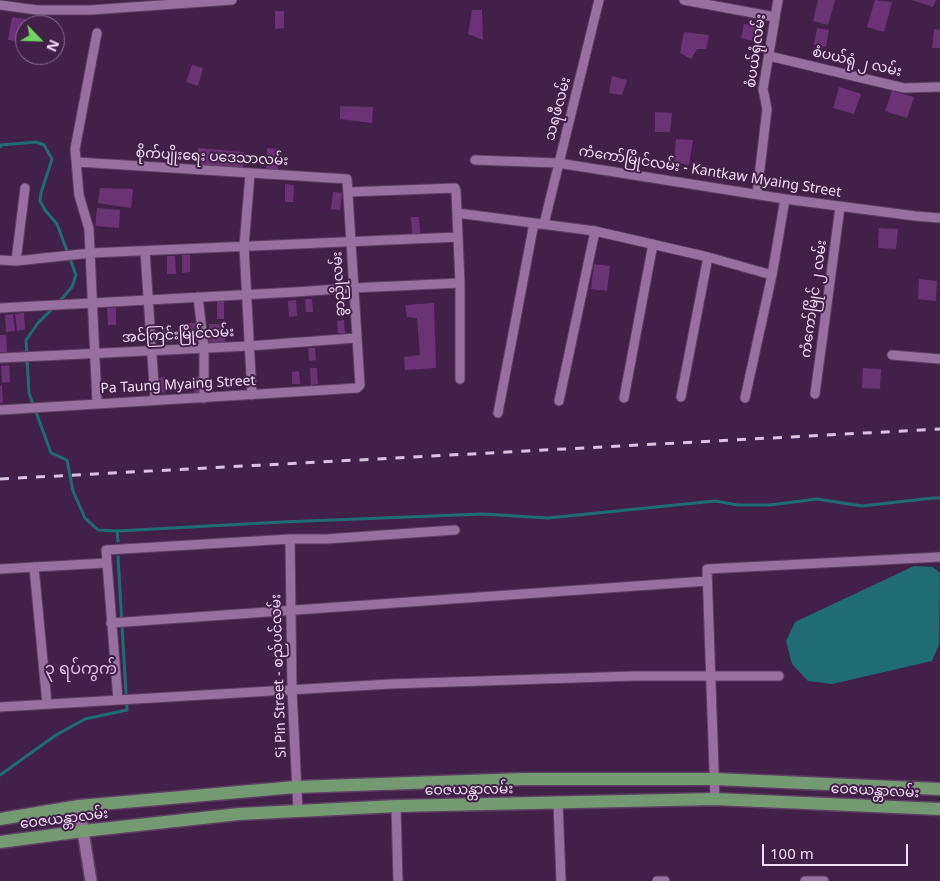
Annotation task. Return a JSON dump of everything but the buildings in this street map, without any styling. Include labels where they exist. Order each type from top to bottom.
[{"type":"main road","name":"ဝေဇယန္တာလမ်း","points":[[0,818],[78,806],[296,787],[523,779],[715,779],[940,789]]},
{"type":"main road","name":"ဝေဇယန္တာလမ်း","points":[[0,842],[83,830],[239,814],[396,806],[715,799],[940,809]]},
{"type":"main road","points":[[78,806],[91,881]]},
{"type":"street","points":[[70,0],[70,10]]},
{"type":"street","points":[[0,5],[37,10],[70,10],[158,3],[232,0]]},
{"type":"street","name":"သရဖီလမ်း","points":[[498,413],[539,224],[558,163],[599,0]]},
{"type":"street","points":[[684,0],[774,17]]},
{"type":"street","name":"စံပယ်ရုံလမ်း","points":[[757,194],[767,109],[763,89],[778,0]]},
{"type":"street","points":[[97,33],[75,148],[79,195],[90,229],[97,403]]},
{"type":"street","name":"စံပယ်ရုံ ၂ လမ်း","points":[[769,56],[904,88],[940,87]]},
{"type":"street","name":"ကံကော်မြိုင်လမ်း - Kantkaw Myaing Street","points":[[475,160],[558,163],[840,207],[940,218]]},
{"type":"street","name":"စိုက်ပျိုးရေး ပဒေသာလမ်း","points":[[77,162],[250,174],[345,178]]},
{"type":"street","points":[[250,174],[244,246],[252,395]]},
{"type":"street","name":"ခွာညိုလမ်း","points":[[345,178],[348,180],[349,192],[356,338],[361,380],[357,388]]},
{"type":"street","points":[[16,261],[25,188]]},
{"type":"street","points":[[349,192],[455,188],[460,283],[460,378]]},
{"type":"street","points":[[745,398],[772,274],[785,199]]},
{"type":"street","name":"ကံကော်မြိုင် ၂ လမ်း","points":[[815,394],[840,207]]},
{"type":"street","points":[[457,213],[594,231],[772,274]]},
{"type":"street","points":[[559,401],[594,231]]},
{"type":"street","points":[[0,260],[16,261],[91,253],[458,237]]},
{"type":"street","points":[[624,398],[653,244]]},
{"type":"street","points":[[145,251],[155,400]]},
{"type":"street","points":[[681,397],[708,257]]},
{"type":"street","points":[[0,308],[460,283]]},
{"type":"street","points":[[198,297],[204,348],[204,398]]},
{"type":"street","name":"အင်ကြင်းမြိုင်လမ်း","points":[[0,358],[249,346],[356,338]]},
{"type":"street","points":[[892,354],[940,359]]},
{"type":"street","name":"Pa Taung Myaing Street","points":[[0,410],[357,388]]},
{"type":"street","points":[[118,700],[106,550],[290,539],[326,539],[455,530]]},
{"type":"street","name":"Si Pin Street - စည်ပင်လမ်း","points":[[290,539],[292,690],[298,811]]},
{"type":"street","points":[[715,799],[707,570],[940,556]]},
{"type":"street","points":[[0,569],[106,563]]},
{"type":"street","points":[[34,567],[46,704]]},
{"type":"street","points":[[111,623],[707,581]]},
{"type":"street","points":[[0,707],[399,683],[711,675],[779,676]]},
{"type":"street","points":[[558,803],[561,881]]},
{"type":"street","points":[[396,806],[398,881]]},
{"type":"street","points":[[657,881],[665,881]]},
{"type":"street","points":[[805,881],[824,881]]},
{"type":"shaded area","points":[[914,566],[933,567],[940,573],[939,645],[932,661],[832,684],[808,681],[792,664],[786,641],[795,622]]},
{"type":"waterway","points":[[0,147],[1,145],[36,142],[44,145],[52,159],[40,201],[57,224],[76,275],[72,287],[59,302]]},
{"type":"waterway","points":[[54,307],[38,323],[26,340],[29,393],[51,453],[67,460],[73,491],[85,518],[98,530],[117,531],[483,514],[548,518],[715,501],[738,505],[770,505],[817,499],[862,506],[940,498]]},
{"type":"waterway","points":[[117,531],[118,541]]},
{"type":"waterway","points":[[0,775],[56,735],[85,719],[127,710],[118,557]]},
{"type":"railway","points":[[0,479],[940,429]]},
{"type":"district","name":"၃ ရပ်ကွက်","points":[[81,669]]}]
